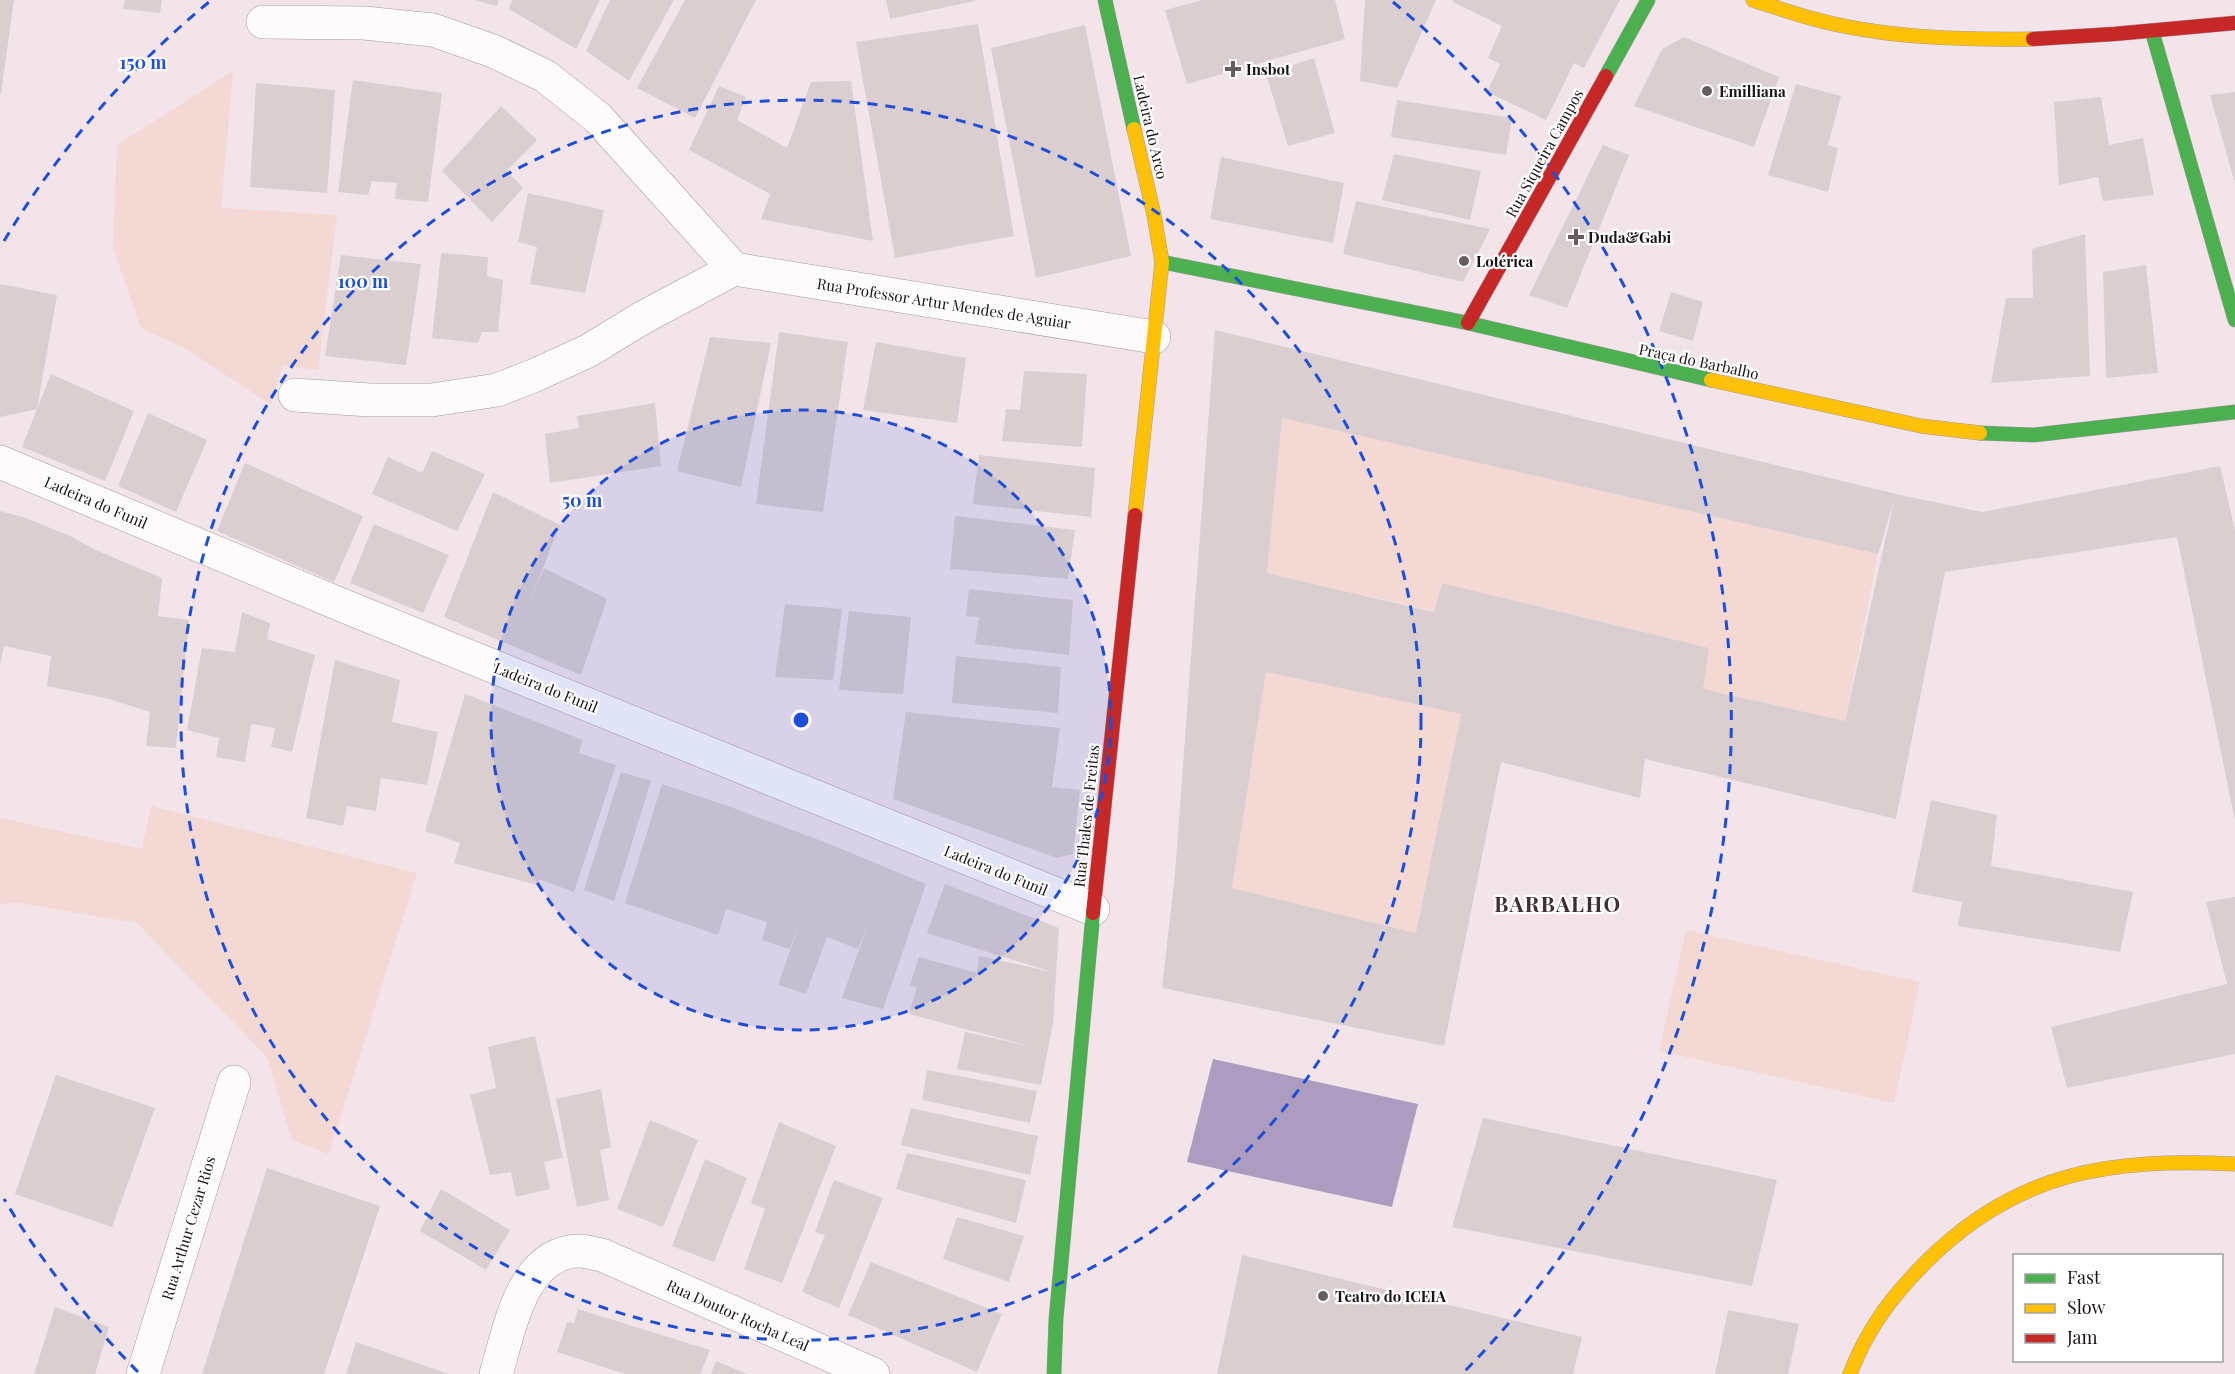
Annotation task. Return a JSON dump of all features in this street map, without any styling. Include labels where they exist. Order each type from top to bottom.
[{"type":"street","name":"Ladeira do Arco","points":[[1105,0],[1154,215],[1161,262]]},
{"type":"street","name":"Rua Siqueira Campos","points":[[1468,323],[1648,0]]},
{"type":"street","points":[[1753,0],[1787,13],[1846,28],[1938,38],[2023,40],[2235,23]]},
{"type":"street","points":[[263,22],[364,23],[433,30],[493,51],[545,76],[598,118],[734,269],[642,318],[588,351],[497,390],[432,400],[370,400],[295,394]]},
{"type":"street","points":[[2152,31],[2235,321]]},
{"type":"street","name":"Praça do Barbalho","points":[[1161,262],[1468,323],[1641,365],[1921,426],[1973,433],[2034,435],[2235,412]]},
{"type":"street","name":"Rua Thales de Freitas","points":[[1054,1374],[1056,1319],[1093,909],[1161,262]]},
{"type":"street","name":"Rua Professor Artur Mendes de Aguiar","points":[[734,269],[1154,337]]},
{"type":"street","name":"Ladeira do Funil","points":[[0,462],[344,606],[1093,909]]},
{"type":"street","name":"Rua Arthur Cezar Rios","points":[[143,1374],[234,1082]]},
{"type":"street","points":[[1850,1374],[1860,1346],[1880,1310],[1903,1285],[1939,1248],[1982,1216],[2021,1193],[2058,1179],[2096,1170],[2144,1164],[2198,1162],[2235,1164]]},
{"type":"street","name":"Rua Doutor Rocha Leal","points":[[496,1374],[522,1291],[539,1269],[558,1257],[578,1251],[602,1255],[873,1374]]},
{"type":"shaded area","points":[[233,71],[221,208],[337,215],[318,370],[283,365],[271,405],[188,350],[141,328],[113,248],[117,145]]},
{"type":"shaded area","points":[[1282,418],[1878,554],[1845,721],[1703,689],[1709,648],[1442,583],[1434,611],[1267,573]]},
{"type":"shaded area","points":[[1266,672],[1461,714],[1451,761],[1501,762],[1462,944],[1232,888]]},
{"type":"shaded area","points":[[151,806],[417,873],[329,1154],[292,1140],[267,1057],[137,923],[19,903],[0,904],[0,818],[142,849]]},
{"type":"shaded area","points":[[1686,930],[1920,982],[1894,1103],[1659,1051]]},
{"type":"shaded area","points":[[1213,1059],[1418,1104],[1392,1207],[1187,1162]]},
{"type":"building","points":[[0,0],[14,0],[1,94],[0,94]]},
{"type":"building","points":[[125,0],[162,0],[160,13],[123,9]]},
{"type":"building","points":[[475,0],[499,0],[497,6]]},
{"type":"building","points":[[512,0],[600,0],[576,49],[509,9]]},
{"type":"building","points":[[610,0],[674,0],[629,81],[586,51]]},
{"type":"building","points":[[685,0],[756,0],[695,118],[637,88]]},
{"type":"building","points":[[886,0],[975,0],[975,1],[890,19]]},
{"type":"building","points":[[1202,0],[1335,0],[1345,39],[1187,84],[1165,10]]},
{"type":"building","points":[[1365,0],[1436,0],[1397,88],[1360,81]]},
{"type":"building","points":[[1453,0],[1620,0],[1584,68],[1574,63],[1546,120],[1487,92],[1500,64],[1488,58],[1502,26]]},
{"type":"building","points":[[978,24],[1014,236],[895,258],[856,42]]},
{"type":"building","points":[[1085,25],[1131,256],[1036,278],[991,48]]},
{"type":"building","name":"Emilliana","points":[[1684,37],[1779,77],[1754,147],[1634,106],[1662,49]]},
{"type":"building","points":[[1314,58],[1335,133],[1288,146],[1266,74]]},
{"type":"building","points":[[353,80],[442,93],[428,202],[395,199],[397,183],[372,181],[368,195],[338,192]]},
{"type":"building","points":[[851,81],[873,241],[761,219],[770,194],[689,150],[719,86],[746,97],[737,120],[787,148],[811,82]]},
{"type":"building","points":[[256,83],[335,90],[327,193],[250,187]]},
{"type":"building","points":[[1796,84],[1841,96],[1828,145],[1838,148],[1828,192],[1768,175]]},
{"type":"building","points":[[2235,92],[2235,180],[2234,180],[2210,95]]},
{"type":"building","points":[[2101,97],[2109,145],[2143,138],[2154,195],[2103,201],[2098,177],[2059,185],[2054,102]]},
{"type":"building","points":[[1397,100],[1512,118],[1506,155],[1391,137]]},
{"type":"building","points":[[501,106],[537,140],[507,171],[523,188],[492,222],[442,171]]},
{"type":"building","points":[[1603,145],[1629,155],[1567,308],[1529,295]]},
{"type":"building","points":[[1394,154],[1481,171],[1470,220],[1382,200]]},
{"type":"building","points":[[1221,157],[1344,183],[1333,243],[1210,219]]},
{"type":"building","points":[[528,193],[604,210],[585,293],[530,284],[537,247],[518,242]]},
{"type":"building","points":[[1356,201],[1490,229],[1463,282],[1343,254]]},
{"type":"building","points":[[2085,234],[2090,376],[1991,383],[2006,298],[2033,298],[2032,249]]},
{"type":"building","points":[[441,253],[488,257],[487,276],[503,280],[498,332],[482,332],[478,343],[432,338]]},
{"type":"building","points":[[341,255],[421,264],[406,365],[325,356]]},
{"type":"building","points":[[2146,265],[2158,373],[2106,378],[2103,272]]},
{"type":"building","points":[[0,284],[57,295],[37,409],[0,417]]},
{"type":"building","points":[[1671,292],[1703,302],[1693,341],[1659,331]]},
{"type":"building","points":[[1215,330],[1896,494],[1982,512],[2220,466],[2235,530],[2235,821],[2177,537],[1945,572],[1896,819],[1645,759],[1640,798],[1501,762],[1444,1046],[1162,988],[1175,874]],"holes":[[[1282,418],[1878,554],[1894,501],[1845,721],[1703,689],[1709,648],[1442,583],[1434,612],[1267,573]],[[1266,672],[1461,714],[1416,933],[1232,888]]]},
{"type":"building","points":[[779,332],[848,342],[823,512],[756,504]]},
{"type":"building","points":[[710,337],[771,343],[741,487],[677,471]]},
{"type":"building","points":[[876,342],[966,358],[957,423],[863,410]]},
{"type":"building","points":[[1024,371],[1087,374],[1082,447],[1002,441],[1006,409],[1020,410]]},
{"type":"building","points":[[51,374],[134,411],[105,481],[22,447]]},
{"type":"building","points":[[655,403],[661,466],[550,483],[545,434],[579,428],[577,416]]},
{"type":"building","points":[[148,413],[207,440],[176,512],[118,486]]},
{"type":"building","points":[[432,451],[485,474],[457,531],[372,494],[388,457],[422,473]]},
{"type":"building","points":[[979,455],[1095,468],[1091,517],[973,504]]},
{"type":"building","points":[[245,463],[363,516],[334,582],[217,531]]},
{"type":"building","points":[[493,492],[560,525],[528,605],[544,568],[607,599],[581,675],[444,617]]},
{"type":"building","points":[[0,511],[23,517],[68,535],[96,550],[162,578],[158,616],[189,620],[176,748],[146,746],[150,712],[109,699],[47,686],[51,656],[4,646],[0,665]]},
{"type":"building","points":[[955,516],[1075,530],[1068,579],[950,569]]},
{"type":"building","points":[[374,524],[449,555],[423,613],[350,583]]},
{"type":"building","points":[[969,589],[1073,600],[1069,655],[975,644],[979,617],[966,616]]},
{"type":"building","points":[[785,604],[842,609],[833,680],[775,677]]},
{"type":"building","points":[[849,611],[911,617],[903,694],[839,690]]},
{"type":"building","points":[[242,612],[270,623],[267,639],[315,655],[292,752],[271,747],[275,728],[251,724],[245,762],[216,757],[219,738],[187,730],[202,648],[235,652]]},
{"type":"building","points":[[956,656],[1061,667],[1058,713],[952,703]]},
{"type":"building","points":[[335,660],[400,680],[392,722],[438,732],[427,785],[381,778],[376,811],[347,806],[343,826],[306,818]]},
{"type":"building","points":[[465,694],[583,740],[579,753],[616,765],[574,892],[539,879],[537,885],[454,863],[460,843],[425,831]]},
{"type":"building","points":[[906,712],[1060,728],[1052,787],[1080,790],[1073,854],[1057,858],[893,799]]},
{"type":"building","points":[[621,772],[651,781],[614,901],[584,890]]},
{"type":"building","points":[[662,784],[827,843],[926,884],[883,1009],[842,998],[870,919],[858,949],[827,937],[806,994],[778,985],[798,927],[789,949],[762,940],[767,922],[726,909],[718,935],[625,903]]},
{"type":"building","points":[[1931,800],[1997,815],[1991,866],[2133,892],[2120,952],[1958,926],[1962,902],[1912,892]]},
{"type":"building","points":[[945,884],[1059,928],[1053,1023],[1041,1085],[957,1069],[965,1032],[1029,1046],[909,1014],[917,987],[910,985],[919,957],[977,973],[979,956],[1052,972],[927,933]]},
{"type":"building","points":[[2235,897],[2235,1054],[2067,1088],[2051,1027],[2227,984],[2206,902]]},
{"type":"building","points":[[535,1036],[563,1158],[544,1162],[550,1189],[516,1197],[511,1172],[490,1175],[470,1095],[496,1088],[488,1047]]},
{"type":"building","points":[[927,1070],[1037,1091],[1030,1123],[922,1100]]},
{"type":"building","points":[[56,1075],[155,1108],[112,1227],[15,1194]]},
{"type":"building","points":[[601,1089],[611,1147],[600,1150],[609,1200],[577,1207],[556,1099]]},
{"type":"building","points":[[911,1108],[1038,1136],[1030,1175],[901,1145]]},
{"type":"building","points":[[1483,1118],[1777,1180],[1752,1286],[1452,1227]]},
{"type":"building","points":[[650,1120],[698,1140],[663,1227],[617,1209]]},
{"type":"building","points":[[779,1122],[836,1146],[782,1283],[744,1269],[765,1209],[751,1203]]},
{"type":"building","points":[[907,1153],[1026,1180],[1016,1223],[896,1189]]},
{"type":"building","points":[[705,1159],[747,1178],[714,1262],[672,1246]]},
{"type":"building","points":[[267,1168],[380,1206],[324,1374],[202,1374]]},
{"type":"building","points":[[834,1180],[883,1198],[839,1308],[802,1292],[825,1235],[815,1232]]},
{"type":"building","points":[[441,1189],[510,1230],[486,1270],[420,1231]]},
{"type":"building","points":[[957,1217],[1024,1236],[1009,1282],[943,1259]]},
{"type":"building","name":"Teatro do ICEIA","points":[[1242,1255],[1582,1337],[1573,1374],[1217,1374]]},
{"type":"building","points":[[871,1262],[1002,1314],[977,1372],[848,1315]]},
{"type":"building","points":[[55,1307],[109,1327],[95,1374],[34,1374]]},
{"type":"building","points":[[578,1309],[710,1350],[700,1374],[625,1374],[557,1352],[567,1322],[574,1323]]},
{"type":"building","points":[[1728,1310],[1799,1324],[1788,1374],[1715,1374]]},
{"type":"building","points":[[356,1342],[449,1374],[346,1374]]},
{"type":"building","points":[[716,1361],[747,1374],[711,1374]]},
{"type":"traffic: fast","points":[[1105,0],[1134,129]]},
{"type":"traffic: fast","points":[[1606,76],[1648,0]]},
{"type":"traffic: fast","points":[[2152,31],[2235,320]]},
{"type":"traffic: fast","points":[[1162,262],[1468,323],[1711,380]]},
{"type":"traffic: fast","points":[[1980,433],[2034,435],[2235,412]]},
{"type":"traffic: fast","points":[[1054,1374],[1056,1319],[1093,913]]},
{"type":"traffic: slow","points":[[1753,0],[1837,25],[1893,34],[1949,38],[2033,39]]},
{"type":"traffic: slow","points":[[1134,129],[1154,215],[1162,262],[1135,515]]},
{"type":"traffic: slow","points":[[1711,380],[1921,426],[1980,433]]},
{"type":"traffic: slow","points":[[1850,1374],[1864,1342],[1902,1288],[1960,1231],[1995,1207],[2031,1189],[2107,1168],[2147,1164],[2235,1164]]},
{"type":"traffic: jam","points":[[2033,39],[2235,23]]},
{"type":"traffic: jam","points":[[1468,323],[1606,76]]},
{"type":"traffic: jam","points":[[1093,913],[1135,515]]},
{"type":"place","name":"Insbot","points":[[1233,69]]},
{"type":"place","name":"Emilliana","points":[[1707,91]]},
{"type":"place","name":"Duda&Gabi","points":[[1576,237]]},
{"type":"place","name":"Lotérica","points":[[1464,261]]},
{"type":"place","name":"Teatro do ICEIA","points":[[1323,1296]]},
{"type":"district","name":"BARBALHO","points":[[1558,903]]}]
